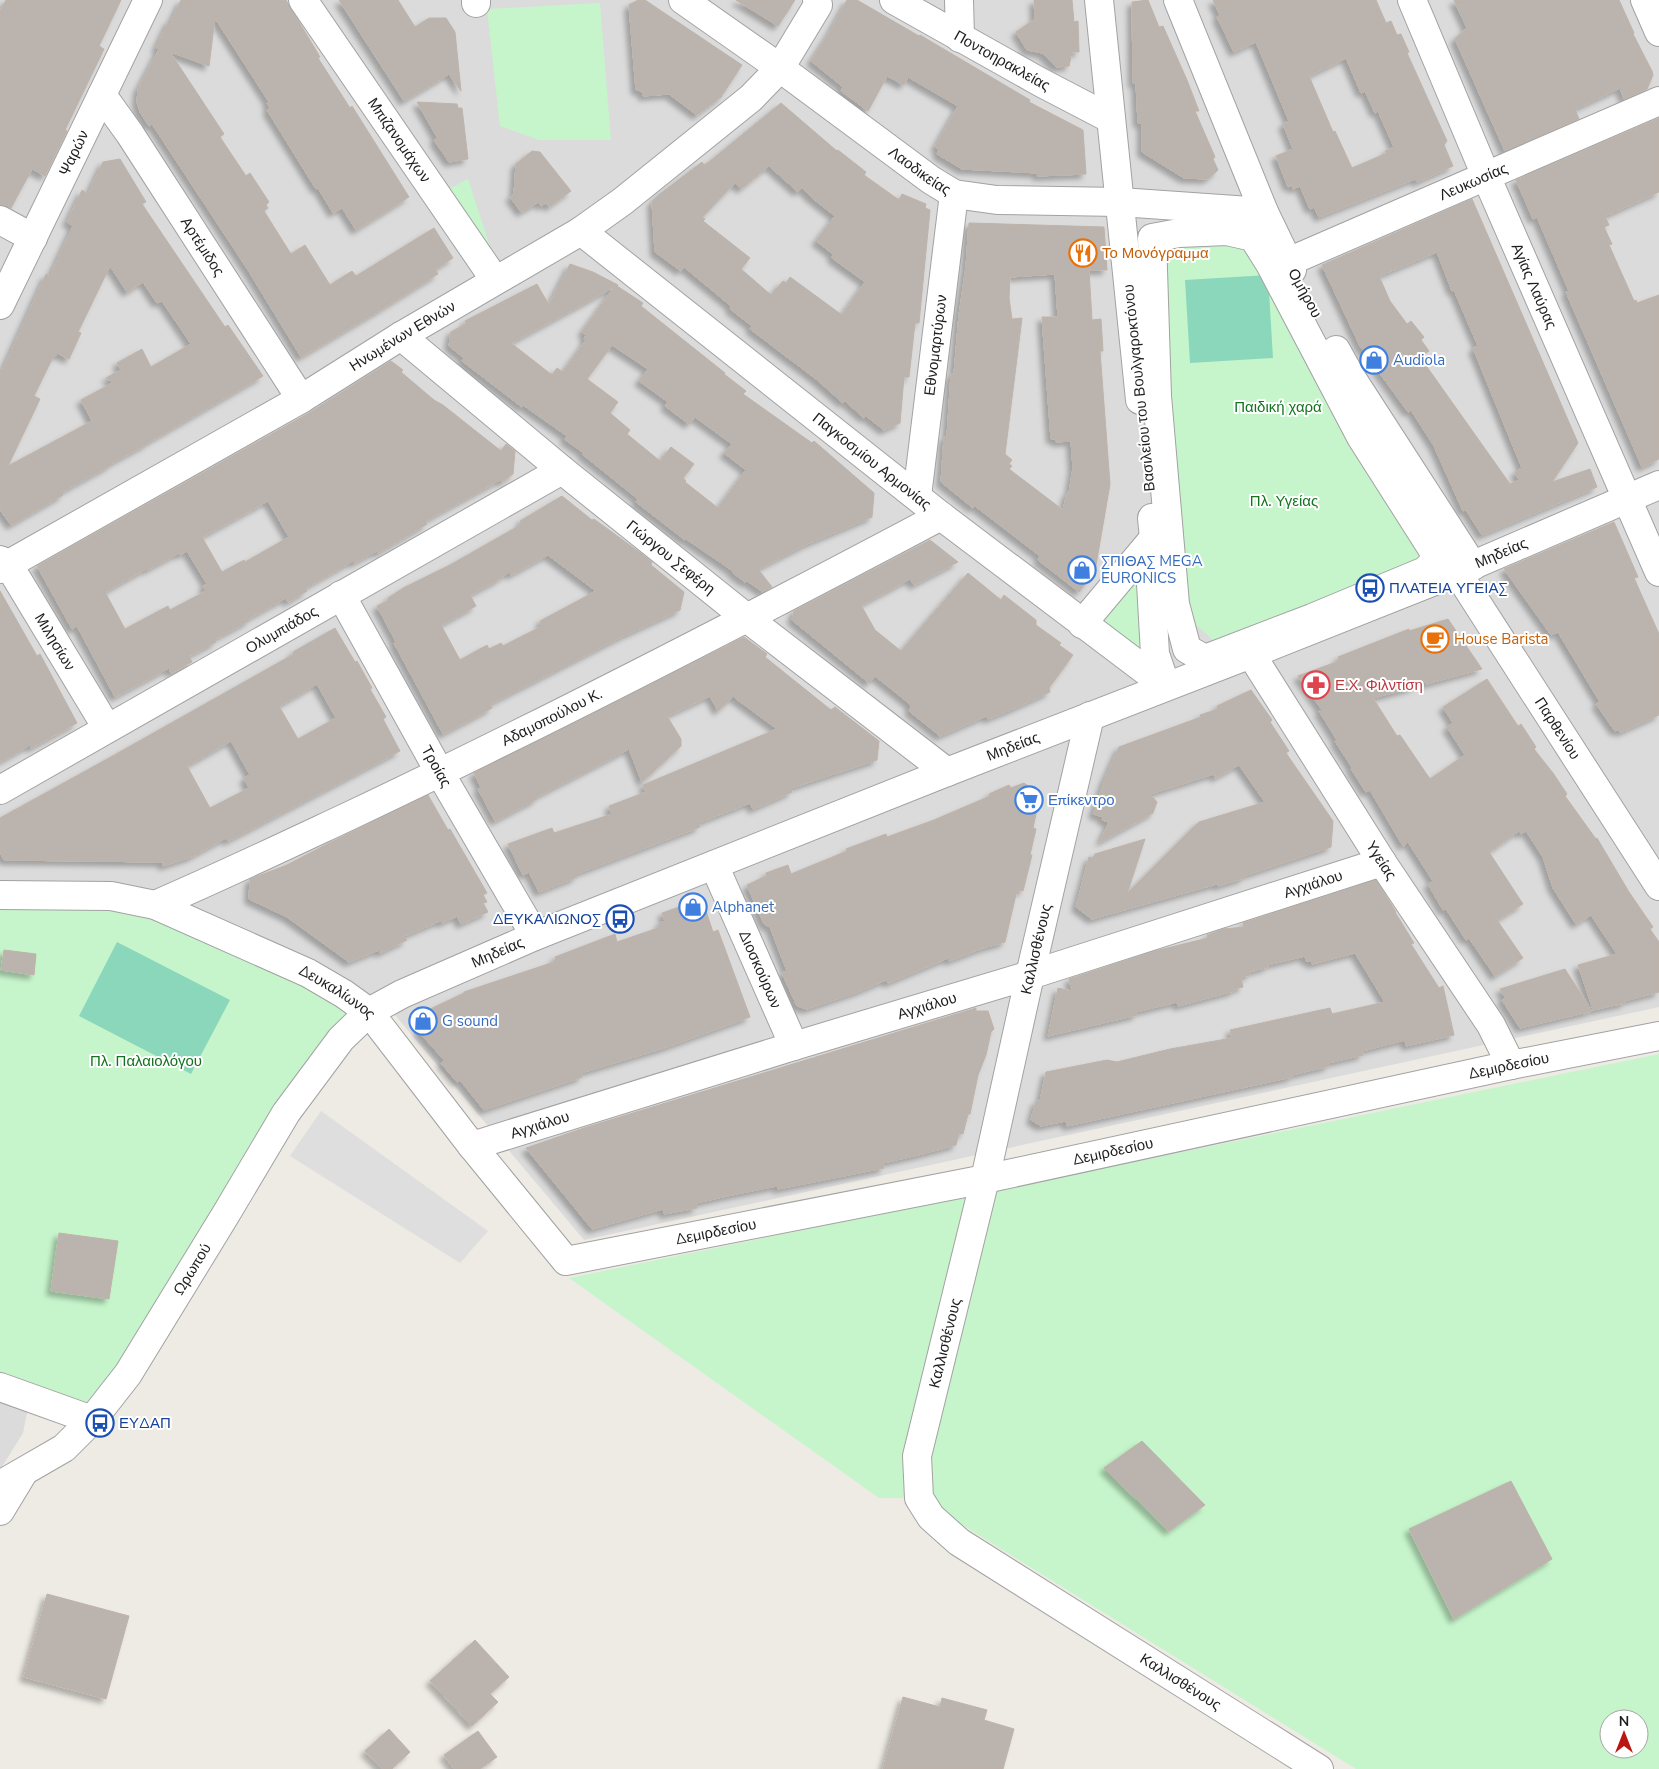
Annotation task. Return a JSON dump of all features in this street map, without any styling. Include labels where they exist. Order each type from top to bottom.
[{"type":"street","name":"Ψαρών","points":[[0,305],[148,0]]},
{"type":"street","name":"Μπιζανομάχων","points":[[303,0],[495,280]]},
{"type":"street","name":"Λαοδικείας","points":[[683,0],[780,68],[930,180],[954,194],[997,200],[1120,202],[1264,212]]},
{"type":"street","name":"Ηνωμένων Εθνών","points":[[3,564],[301,400],[401,336],[581,231],[623,201],[751,98],[780,68],[818,5],[817,0]]},
{"type":"street","name":"Ποντοηρακλείας","points":[[894,0],[1040,82],[1111,119]]},
{"type":"street","points":[[959,0],[960,38]]},
{"type":"street","name":"Βασιλείου του Βουλγαροκτόνου","points":[[1099,0],[1120,202],[1167,567],[1173,655],[1166,686]]},
{"type":"street","name":"Ομήρου","points":[[1178,0],[1264,212],[1288,262],[1350,377],[1465,569]]},
{"type":"street","name":"Αγίας Λαύρας","points":[[1412,0],[1486,176],[1659,572]]},
{"type":"street","points":[[1645,0],[1659,32]]},
{"type":"street","name":"Αρτέμιδος","points":[[102,95],[130,134],[301,400]]},
{"type":"street","name":"Λευκωσίας","points":[[1288,262],[1659,101]]},
{"type":"street","name":"Εθνομαρτύρων","points":[[917,496],[954,194]]},
{"type":"street","points":[[0,220],[33,238]]},
{"type":"street","name":"Παγκοσμίου Αρμονίας","points":[[581,231],[941,516],[1166,686]]},
{"type":"street","points":[[1082,624],[1161,527],[1152,238],[1179,233],[1226,231],[1253,237],[1270,264],[1361,437],[1438,558],[1425,571],[1205,660],[1186,649],[1161,527]]},
{"type":"street","name":"Γιώργου Σεφέρη","points":[[401,336],[562,470],[748,619],[917,747],[947,772]]},
{"type":"street","name":"Ολυμπιάδος","points":[[0,790],[562,470]]},
{"type":"street","name":"Μηδείας","points":[[369,1012],[402,994],[535,936],[1465,569],[1659,485]]},
{"type":"street","name":"Αδαμοπούλου Κ.","points":[[155,905],[201,886],[440,773],[748,619],[941,516]]},
{"type":"street","name":"Μιλησίων","points":[[3,564],[107,728]]},
{"type":"street","name":"Παρθενίου","points":[[1465,569],[1656,876]]},
{"type":"street","name":"Τροίας","points":[[341,595],[440,773],[535,936]]},
{"type":"street","name":"Υγείας","points":[[1251,654],[1382,862],[1491,1025],[1512,1065]]},
{"type":"street","name":"Καλλισθένους","points":[[1090,716],[985,1179],[917,1456],[919,1498],[930,1517],[959,1542],[1319,1769]]},
{"type":"street","name":"Αγχιάλου","points":[[472,1146],[1030,975],[1382,862]]},
{"type":"street","name":"Διοσκούρων","points":[[714,865],[794,1046]]},
{"type":"street","name":"Δευκαλίωνος","points":[[0,895],[111,896],[155,905],[308,973],[344,994],[369,1012],[472,1146],[566,1261]]},
{"type":"street","name":"Ωρωπού","points":[[0,1511],[12,1479],[64,1448],[92,1420],[128,1374],[286,1113],[341,1039],[369,1012]]},
{"type":"street","name":"Δεμιρδεσίου","points":[[566,1261],[985,1179],[1512,1065],[1659,1036]]},
{"type":"street","points":[[0,1387],[92,1420]]},
{"type":"shaded area","points":[[0,0],[1659,0],[1659,1007],[584,1240],[390,1009],[0,906]]},
{"type":"shaded area","points":[[321,1111],[488,1231],[460,1263],[290,1156]]},
{"type":"shaded area","points":[[0,1398],[28,1408],[23,1433],[0,1470]]},
{"type":"green space","points":[[600,3],[611,140],[539,140],[500,126],[487,9]]},
{"type":"green space","points":[[468,179],[491,250],[449,189]]},
{"type":"green space","name":"Πλ. Υγείας","points":[[1249,241],[1439,552],[1214,641],[1191,620],[1170,376],[1161,243]]},
{"type":"green space","points":[[1268,275],[1273,358],[1190,363],[1185,280]]},
{"type":"green space","points":[[1136,572],[1148,659],[1100,622]]},
{"type":"green space","name":"Πλ. Παλαιολόγου","points":[[0,895],[111,896],[369,1012],[92,1420],[0,1387]]},
{"type":"green space","points":[[117,942],[230,1000],[191,1074],[79,1016]]},
{"type":"green space","points":[[1659,1054],[1659,1769],[1356,1769],[919,1498],[879,1498],[569,1278]]},
{"type":"building","points":[[6,0],[121,0],[99,46],[104,49],[45,176],[32,169],[11,208],[0,204],[0,11]]},
{"type":"building","points":[[181,0],[286,0],[320,57],[318,58],[350,108],[352,106],[409,197],[356,230],[342,208],[333,213],[267,110],[270,108],[267,103],[269,102],[215,18],[209,66],[170,52],[224,134],[220,137],[246,176],[250,173],[269,202],[266,205],[268,208],[264,211],[291,254],[305,245],[330,285],[352,271],[356,276],[434,228],[453,258],[435,269],[438,274],[301,357],[248,270],[152,124],[149,126],[140,112],[137,102],[138,89],[159,49],[156,48],[169,20],[171,21]]},
{"type":"building","points":[[339,0],[398,0],[415,27],[429,18],[446,18],[455,32],[461,91],[449,74],[404,101]]},
{"type":"building","points":[[638,0],[645,0],[742,65],[721,97],[697,115],[669,94],[643,96],[642,91],[636,90],[629,5]]},
{"type":"building","points":[[736,0],[795,0],[778,26]]},
{"type":"building","points":[[847,0],[857,0],[1030,100],[1029,102],[1083,130],[1086,174],[1037,176],[1038,173],[962,169],[937,154],[939,149],[935,147],[958,106],[908,77],[904,85],[887,76],[868,111],[841,91],[843,87],[811,61]]},
{"type":"building","points":[[1034,0],[1072,0],[1074,22],[1078,21],[1079,52],[1072,52],[1069,66],[1056,67],[1042,53],[1027,50],[1016,32],[1035,19]]},
{"type":"building","points":[[1148,0],[1159,27],[1163,26],[1187,80],[1199,111],[1195,111],[1215,157],[1213,159],[1218,170],[1208,179],[1184,178],[1142,152],[1142,123],[1138,123],[1136,83],[1133,83],[1132,2]]},
{"type":"building","points":[[1213,0],[1376,0],[1386,23],[1391,21],[1397,35],[1401,34],[1409,52],[1407,53],[1447,141],[1444,145],[1453,166],[1417,182],[1415,179],[1319,217],[1314,207],[1310,209],[1300,186],[1293,189],[1292,185],[1288,187],[1276,156],[1293,149],[1283,124],[1289,121],[1256,42],[1234,52],[1217,17],[1220,15]],"holes":[[[1346,58],[1361,93],[1365,91],[1375,113],[1378,111],[1394,147],[1385,151],[1387,153],[1352,168],[1335,131],[1333,132],[1309,76]]]},
{"type":"building","points":[[1454,0],[1619,0],[1653,75],[1647,89],[1624,99],[1620,88],[1575,109],[1579,119],[1505,151],[1455,39],[1467,28]]},
{"type":"building","points":[[417,102],[457,104],[458,108],[462,108],[468,159],[449,162],[434,140],[437,137]]},
{"type":"building","points":[[781,103],[837,151],[866,172],[864,175],[899,200],[902,194],[926,204],[925,208],[930,210],[919,323],[915,323],[909,377],[904,377],[900,423],[884,430],[866,416],[864,418],[845,401],[843,403],[816,379],[750,329],[752,326],[730,309],[731,306],[684,267],[681,271],[655,252],[652,202],[702,162],[704,165]],"holes":[[[769,166],[798,192],[802,188],[835,216],[816,241],[833,254],[832,258],[865,282],[842,315],[790,277],[786,283],[783,281],[771,295],[741,269],[750,258],[703,221],[705,219],[702,217],[735,183],[741,189]]]},
{"type":"building","points":[[1659,118],[1659,192],[1605,216],[1609,225],[1604,227],[1612,244],[1609,245],[1634,301],[1636,300],[1637,303],[1659,295],[1659,459],[1642,467],[1566,292],[1569,291],[1537,217],[1533,219],[1516,180]]},
{"type":"building","points":[[532,151],[540,152],[571,191],[549,207],[546,203],[541,206],[539,202],[521,212],[510,197],[514,194],[516,164]]},
{"type":"building","points":[[120,159],[146,202],[142,204],[225,327],[228,325],[263,376],[62,492],[63,495],[11,525],[0,510],[0,376],[46,274],[50,276],[73,226],[67,222],[82,190],[88,194],[103,162]],"holes":[[[110,266],[127,292],[143,282],[157,303],[162,301],[191,344],[151,367],[142,349],[117,363],[121,370],[106,378],[114,382],[81,400],[92,421],[8,466],[40,399],[34,396],[54,355],[56,356],[57,353],[69,359],[81,333],[78,332]]]},
{"type":"building","points":[[1472,199],[1578,443],[1552,482],[1590,469],[1597,487],[1482,535],[1466,510],[1463,511],[1434,446],[1411,410],[1408,412],[1360,346],[1322,265]],"holes":[[[1437,252],[1452,291],[1454,290],[1478,346],[1473,348],[1522,468],[1515,472],[1519,480],[1510,484],[1420,357],[1429,351],[1421,340],[1424,337],[1411,321],[1407,324],[1390,301],[1379,276]]]},
{"type":"building","points":[[969,223],[1104,227],[1107,270],[1089,270],[1092,320],[1101,319],[1103,351],[1100,351],[1110,484],[1095,571],[1079,592],[1038,560],[1040,556],[975,506],[973,508],[941,482],[944,437],[947,437],[951,374],[954,374],[959,315],[966,267]],"holes":[[[1055,274],[1058,317],[1042,317],[1051,439],[1056,439],[1056,442],[1071,441],[1073,468],[1069,493],[1067,493],[1063,510],[1009,469],[1012,466],[1009,464],[1012,460],[1005,454],[1022,318],[1012,319],[1009,298],[1010,277]]]},
{"type":"building","points":[[570,264],[593,272],[618,285],[643,303],[641,306],[746,391],[743,394],[812,443],[814,441],[874,493],[872,517],[807,544],[758,569],[772,587],[763,592],[747,581],[745,582],[733,571],[685,540],[636,502],[638,499],[582,454],[584,453],[564,439],[567,436],[523,405],[522,407],[462,361],[464,358],[449,346],[451,332],[467,323],[465,321],[537,284],[549,305]],"holes":[[[614,287],[582,332],[586,335],[584,339],[586,340],[563,372],[557,368],[552,375],[511,343]],[[612,345],[648,369],[639,381],[668,402],[665,406],[689,424],[695,417],[732,444],[724,453],[746,470],[718,508],[685,482],[683,478],[694,464],[671,447],[660,461],[627,434],[630,430],[610,413],[618,402],[587,379]]]},
{"type":"building","points":[[391,361],[434,400],[501,451],[506,444],[515,451],[513,474],[502,482],[500,480],[425,521],[427,524],[378,553],[377,551],[354,563],[353,561],[305,588],[307,591],[288,602],[286,598],[248,619],[249,621],[215,639],[216,642],[189,656],[192,662],[171,673],[169,668],[115,697],[77,626],[72,629],[37,566],[309,413]],"holes":[[[268,501],[289,537],[245,562],[244,560],[222,572],[202,537]],[[187,551],[207,584],[203,586],[206,591],[170,610],[168,606],[125,629],[105,592],[146,569]]]},
{"type":"building","points":[[562,496],[592,520],[594,519],[642,554],[652,562],[651,565],[684,592],[680,610],[621,637],[490,704],[492,708],[443,734],[394,643],[396,642],[377,606],[389,600],[388,598],[405,587],[450,565],[522,524],[520,521]],"holes":[[[548,555],[596,591],[540,621],[542,626],[503,646],[501,643],[489,649],[487,645],[460,660],[441,625],[476,606],[470,595],[509,572],[511,575]]]},
{"type":"building","points":[[1614,522],[1638,577],[1634,578],[1659,634],[1659,715],[1621,732],[1615,731],[1596,704],[1600,702],[1558,632],[1551,635],[1504,569]]},
{"type":"building","points":[[930,540],[958,562],[914,585],[910,579],[861,605],[875,630],[901,651],[968,573],[1001,600],[1004,595],[1036,620],[1036,625],[1061,643],[1059,645],[1073,655],[1049,688],[1050,692],[988,719],[986,716],[940,736],[909,711],[910,704],[875,676],[869,683],[792,620],[794,611]]},
{"type":"building","points":[[0,591],[37,656],[40,654],[77,723],[31,748],[30,745],[0,762]]},
{"type":"building","points":[[1448,619],[1482,669],[1426,684],[1424,681],[1411,688],[1373,698],[1397,736],[1400,735],[1430,779],[1465,755],[1447,727],[1453,723],[1443,707],[1487,679],[1518,726],[1521,724],[1536,747],[1534,749],[1567,794],[1565,796],[1597,838],[1629,892],[1653,927],[1650,929],[1659,942],[1659,992],[1624,1001],[1625,1003],[1593,1010],[1578,965],[1617,954],[1591,915],[1576,924],[1553,888],[1543,857],[1526,831],[1521,834],[1519,831],[1489,852],[1523,904],[1497,920],[1523,958],[1495,976],[1469,938],[1466,940],[1446,909],[1443,910],[1428,884],[1433,881],[1408,842],[1403,846],[1370,790],[1366,792],[1335,741],[1337,740],[1319,711],[1322,710],[1298,676],[1339,661],[1338,657],[1409,629],[1409,631]]},
{"type":"building","points":[[335,628],[372,688],[370,689],[386,717],[383,719],[400,751],[228,841],[226,838],[191,857],[163,866],[163,862],[4,860],[0,852],[0,818],[294,654],[293,652]],"holes":[[[317,684],[336,718],[298,739],[279,706]],[[231,741],[250,775],[244,778],[249,788],[210,808],[187,766]]]},
{"type":"building","points":[[744,637],[767,654],[765,657],[831,710],[835,707],[879,741],[877,760],[791,788],[792,792],[753,809],[750,803],[698,823],[700,827],[576,874],[577,877],[539,892],[529,872],[523,875],[508,844],[552,828],[554,833],[612,814],[609,806],[646,792],[643,785],[777,729],[734,696],[718,711],[710,696],[667,716],[681,739],[681,746],[642,782],[629,749],[536,797],[537,799],[495,821],[478,789],[481,787],[474,773]]},
{"type":"building","points":[[1251,690],[1272,720],[1270,722],[1289,751],[1286,753],[1333,821],[1331,847],[1218,886],[1217,884],[1092,919],[1076,907],[1089,857],[1093,858],[1095,854],[1145,839],[1127,894],[1199,822],[1265,802],[1239,765],[1215,778],[1214,774],[1150,794],[1157,802],[1153,813],[1100,842],[1109,822],[1102,820],[1103,817],[1093,814],[1104,781],[1119,747],[1201,717],[1200,715],[1218,709],[1217,706]]},
{"type":"building","points":[[1024,783],[1040,795],[1033,828],[1036,829],[1023,891],[1017,890],[1005,942],[949,961],[948,958],[888,983],[886,980],[807,1009],[797,1006],[782,973],[787,971],[770,927],[764,924],[747,885],[766,876],[766,873],[788,865],[791,874],[847,851],[846,849],[886,834],[887,837],[934,820],[990,796],[989,794],[1009,785],[1011,788]]},
{"type":"building","points":[[428,795],[487,893],[483,895],[487,902],[483,903],[488,912],[461,924],[457,916],[442,923],[440,921],[404,936],[407,940],[380,953],[379,950],[349,962],[287,917],[249,899],[250,879],[287,865]]},
{"type":"building","points":[[1376,880],[1414,943],[1411,944],[1439,988],[1443,986],[1454,1035],[1406,1046],[1405,1040],[1362,1051],[1363,1055],[1328,1063],[1329,1066],[1292,1075],[1292,1077],[1067,1126],[1066,1121],[1041,1126],[1031,1120],[1036,1101],[1040,1101],[1046,1072],[1107,1060],[1117,1062],[1170,1049],[1232,1038],[1230,1030],[1330,1008],[1332,1014],[1385,1002],[1355,953],[1312,964],[1311,961],[1306,961],[1305,956],[1267,965],[1268,967],[1249,972],[1250,975],[1241,977],[1243,987],[1234,989],[1234,991],[1178,1006],[1177,1002],[1136,1012],[1137,1015],[1048,1036],[1058,988],[1072,991],[1069,979],[1155,951],[1208,938],[1207,935],[1223,929],[1244,927],[1243,923]]},
{"type":"building","points":[[702,899],[713,932],[718,930],[750,1017],[664,1048],[581,1073],[582,1077],[484,1110],[460,1080],[457,1082],[441,1063],[444,1060],[419,1032],[424,1012],[464,992],[551,963],[556,961],[555,957],[615,934],[617,942],[661,927],[659,923],[665,921],[662,913]]},
{"type":"building","points":[[4,950],[36,954],[34,975],[1,970]]},
{"type":"building","points":[[1565,969],[1592,1011],[1520,1028],[1502,1000],[1505,997],[1500,989]]},
{"type":"building","points":[[976,1008],[976,1011],[988,1011],[994,1029],[991,1032],[986,1055],[978,1075],[970,1114],[968,1114],[963,1134],[959,1133],[956,1145],[883,1163],[884,1168],[778,1189],[777,1186],[736,1194],[696,1203],[697,1208],[664,1214],[663,1209],[592,1229],[526,1148],[584,1128]]},
{"type":"building","points":[[59,1233],[118,1241],[109,1299],[51,1291]]},
{"type":"building","points":[[1142,1441],[1205,1505],[1169,1531],[1104,1468]]},
{"type":"building","points":[[1511,1481],[1552,1559],[1454,1619],[1409,1529]]},
{"type":"building","points":[[47,1594],[129,1616],[106,1699],[24,1677]]},
{"type":"building","points":[[475,1640],[509,1677],[490,1694],[498,1702],[472,1726],[430,1681]]},
{"type":"building","points":[[903,1697],[940,1707],[942,1698],[987,1710],[984,1720],[1014,1729],[1003,1769],[883,1769]]},
{"type":"building","points":[[389,1729],[410,1752],[392,1769],[382,1769],[365,1751]]},
{"type":"building","points":[[478,1731],[497,1757],[480,1769],[454,1769],[444,1755]]},
{"type":"place","name":"Το Μονόγραμμα","points":[[1083,253]]},
{"type":"place","name":"Audiola","points":[[1374,360]]},
{"type":"place","name":"ΣΠΙΘΑΣ MEGA EURONICS","points":[[1082,570]]},
{"type":"place","name":"ΠΛΑΤΕΙΑ ΥΓΕΙΑΣ","points":[[1370,588]]},
{"type":"place","name":"House Barista","points":[[1435,639]]},
{"type":"place","name":"Ε.Χ. Φιλντίση","points":[[1316,685]]},
{"type":"place","name":"Επίκεντρο","points":[[1029,800]]},
{"type":"place","name":"Alphanet","points":[[693,907]]},
{"type":"place","name":"ΔΕΥΚΑΛΙΩΝΟΣ","points":[[620,919]]},
{"type":"place","name":"G sound","points":[[423,1021]]},
{"type":"place","name":"ΕΥΔΑΠ","points":[[100,1423]]},
{"type":"park label","name":"Παιδική χαρά","points":[[1278,407]]}]
